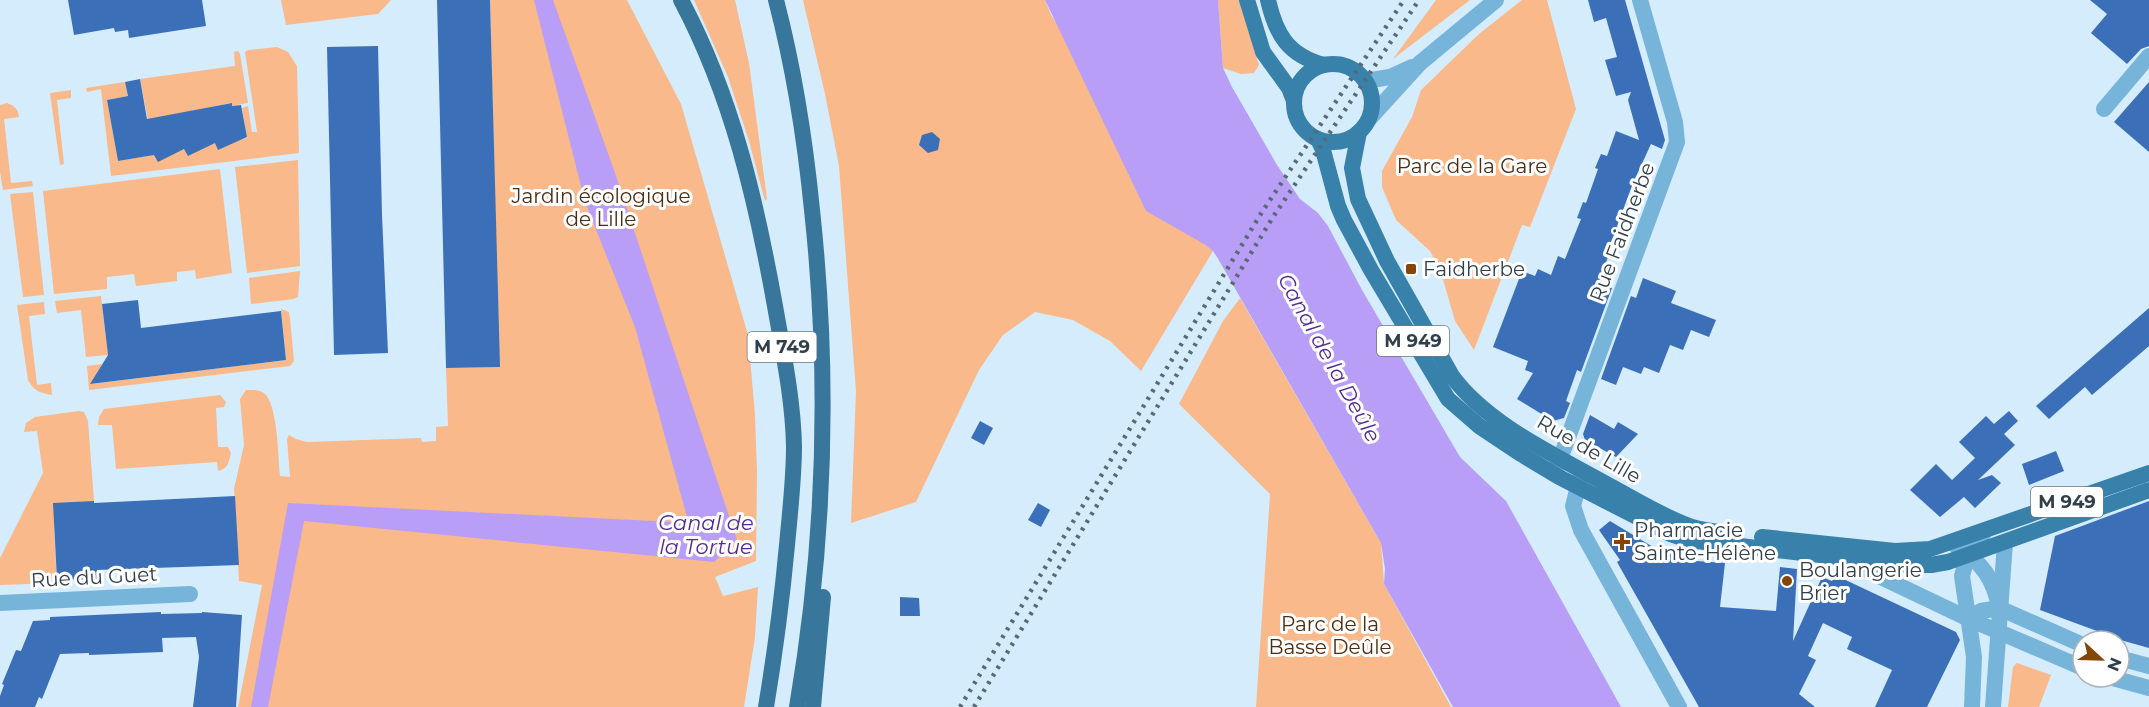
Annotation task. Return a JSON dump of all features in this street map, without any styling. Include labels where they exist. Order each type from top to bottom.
[{"type":"highway","name":"M 749","points":[[681,0],[719,82],[742,152],[768,265],[791,404],[794,446],[790,520],[766,707]]},
{"type":"highway","name":"M 749","points":[[776,0],[801,115],[818,262],[824,368],[822,485],[814,585],[796,707]]},
{"type":"highway","points":[[813,707],[826,532],[822,485]]},
{"type":"main road","points":[[1247,0],[1263,52],[1289,88],[1300,124],[1308,133],[1318,139],[1339,142],[1350,138],[1364,126],[1372,108],[1372,97],[1365,81],[1349,67],[1336,64],[1324,65],[1311,71],[1301,81],[1294,100]]},
{"type":"main road","points":[[1268,0],[1276,28],[1287,45],[1303,57],[1324,65]]},
{"type":"main road","name":"Rue de Lille","points":[[1364,126],[1352,168],[1358,199],[1387,261],[1452,376],[1461,388],[1488,413],[1557,466]]},
{"type":"main road","name":"Rue de Lille","points":[[1318,139],[1344,220],[1371,270],[1448,399],[1479,426],[1580,479],[1670,534],[1688,540],[1928,566],[2005,543]]},
{"type":"main road","name":"M 949","points":[[1985,531],[2149,473]]},
{"type":"main road","name":"Rue de Lille","points":[[1580,479],[1707,531],[1895,551],[1930,549],[1985,531]]},
{"type":"main road","name":"M 949","points":[[2005,543],[2149,490]]},
{"type":"street","points":[[1364,126],[1420,63],[1496,0]]},
{"type":"street","name":"Rue Faidherbe","points":[[1557,466],[1677,142],[1675,122],[1640,0]]},
{"type":"street","points":[[2104,109],[2149,56]]},
{"type":"street","points":[[1365,81],[1390,77],[1420,63]]},
{"type":"street","points":[[1580,479],[1573,506],[1581,530],[1679,707]]},
{"type":"street","points":[[1972,707],[1975,668],[1962,576],[1969,555],[1985,531]]},
{"type":"street","points":[[1951,542],[1969,555],[1988,574],[1999,608]]},
{"type":"street","points":[[1993,707],[2005,543]]},
{"type":"street","name":"Rue de Lille","points":[[1840,558],[1969,619],[2071,663]]},
{"type":"street","name":"Rue du Guet","points":[[0,603],[190,594]]},
{"type":"street","points":[[1969,619],[1981,611],[1999,608],[2071,640]]},
{"type":"street","points":[[2131,661],[2149,666]]},
{"type":"street","points":[[2131,683],[2149,688]]},
{"type":"green space","points":[[281,0],[391,0],[378,14],[286,25]]},
{"type":"green space","name":"Jardin écologique de Lille","points":[[490,0],[627,0],[681,104],[748,335],[755,415],[756,561],[715,577],[723,596],[758,587],[755,637],[744,707],[238,707],[262,585],[239,581],[234,489],[244,445],[240,399],[246,390],[262,392],[269,399],[275,419],[280,476],[290,477],[287,439],[289,435],[307,442],[421,438],[422,442],[436,441],[436,427],[448,426],[446,368],[499,367]]},
{"type":"green space","points":[[694,0],[735,0],[749,63],[767,199],[765,201],[749,141],[728,77]]},
{"type":"green space","points":[[803,0],[1045,0],[1051,15],[1204,244],[1213,251],[1141,371],[1110,341],[1073,320],[1035,312],[1003,335],[979,370],[916,502],[851,523],[856,391],[839,166]]},
{"type":"green space","points":[[1218,0],[1239,0],[1259,65],[1254,73],[1241,74],[1223,68]]},
{"type":"green space","points":[[1436,0],[1470,0],[1393,59]]},
{"type":"green space","name":"Parc de la Gare","points":[[1522,0],[1547,0],[1576,109],[1530,227],[1522,225],[1474,350],[1455,321],[1440,269],[1430,251],[1396,220],[1382,187],[1382,171],[1412,117],[1421,90],[1479,34]]},
{"type":"green space","points":[[277,47],[288,52],[297,66],[299,153],[111,176],[101,89],[87,92],[86,88],[125,82],[128,96],[107,100],[118,161],[187,149],[188,156],[217,142],[219,149],[239,139],[247,138],[242,108],[248,106],[252,132],[257,132],[245,52]]},
{"type":"green space","points":[[238,51],[248,103],[232,106],[231,103],[148,120],[140,79],[235,66],[234,52]]},
{"type":"green space","points":[[71,90],[71,98],[57,100],[64,164],[60,165],[50,93]]},
{"type":"green space","points":[[7,103],[16,108],[19,117],[4,119],[11,183],[32,181],[33,186],[3,190],[0,172],[0,105]]},
{"type":"green space","points":[[298,160],[300,266],[247,273],[235,167]]},
{"type":"green space","points":[[220,169],[232,273],[196,279],[195,270],[177,272],[177,281],[136,286],[134,274],[107,277],[107,289],[54,294],[43,191]]},
{"type":"green space","points":[[33,192],[44,295],[23,297],[10,194]]},
{"type":"green space","points":[[300,271],[298,297],[251,304],[249,278]]},
{"type":"green space","points":[[101,296],[108,355],[86,357],[81,310],[57,313],[55,301]]},
{"type":"green space","name":"Parc de la Basse Deûle","points":[[1240,298],[1381,543],[1384,584],[1451,707],[1256,707],[1270,494],[1179,404],[1223,321]]},
{"type":"green space","points":[[44,302],[45,314],[29,316],[37,385],[51,383],[52,395],[38,391],[28,380],[17,305]]},
{"type":"green space","points":[[281,309],[289,312],[290,318],[294,361],[290,366],[89,390],[87,366],[102,364],[91,384],[286,360]]},
{"type":"green space","points":[[220,395],[226,402],[224,407],[216,408],[218,447],[228,447],[231,453],[224,469],[218,471],[217,462],[116,469],[112,425],[98,425],[99,417],[104,409]]},
{"type":"green space","points":[[84,412],[88,421],[94,501],[54,528],[57,583],[0,585],[0,558],[43,473],[37,431],[24,432],[26,423],[35,417]]},
{"type":"green space","points":[[2017,663],[2051,675],[2039,707],[2008,707],[2013,667]]},
{"type":"water","name":"Canal de la Tortue","points":[[534,0],[553,0],[614,170],[737,540],[714,562],[304,521],[268,707],[251,707],[288,503],[674,522],[687,517],[635,327],[585,202]]},
{"type":"water","name":"Canal de la Deûle","points":[[1045,0],[1218,0],[1223,68],[1232,87],[1277,165],[1300,199],[1318,213],[1328,226],[1362,290],[1460,457],[1506,501],[1621,707],[1453,707],[1384,584],[1385,569],[1381,543],[1217,257],[1204,244],[1146,211]]},
{"type":"building","points":[[68,0],[202,0],[206,26],[129,38],[128,30],[115,32],[114,28],[74,35]]},
{"type":"building","points":[[437,0],[490,0],[500,367],[446,368]]},
{"type":"building","points":[[1588,0],[1625,0],[1665,140],[1662,149],[1651,144],[1633,183],[1599,283],[1612,288],[1581,372],[1577,370],[1566,401],[1570,403],[1564,418],[1553,421],[1517,399],[1533,373],[1525,370],[1528,361],[1493,347],[1522,271],[1535,276],[1538,269],[1551,275],[1558,256],[1565,259],[1581,219],[1577,218],[1583,202],[1586,203],[1598,169],[1595,168],[1601,154],[1607,156],[1616,131],[1639,140],[1628,100],[1631,92],[1616,96],[1605,60],[1617,57],[1606,18],[1594,22]]},
{"type":"building","points":[[2090,0],[2149,0],[2149,46],[2141,49],[2127,64],[2091,33],[2107,14]]},
{"type":"building","points":[[378,46],[388,353],[334,355],[327,47]]},
{"type":"building","points":[[140,79],[147,119],[232,103],[232,106],[241,105],[247,137],[218,150],[215,143],[188,156],[184,149],[158,162],[154,155],[118,161],[107,100],[128,96],[125,82]]},
{"type":"building","points":[[2149,82],[2149,152],[2114,122]]},
{"type":"building","points":[[932,132],[940,139],[938,150],[928,153],[919,145],[922,135]]},
{"type":"building","points":[[1643,278],[1676,291],[1671,303],[1716,320],[1709,337],[1691,330],[1683,350],[1670,345],[1659,373],[1644,367],[1641,374],[1623,367],[1616,385],[1601,379],[1631,296],[1636,298]]},
{"type":"building","points":[[138,300],[141,328],[281,311],[286,360],[90,384],[108,355],[102,304]]},
{"type":"building","points":[[2149,308],[2149,346],[2092,395],[2085,387],[2049,419],[2036,406]]},
{"type":"building","points":[[2009,411],[2018,421],[2004,434],[2015,445],[1978,480],[1992,475],[2001,483],[1975,508],[1964,497],[1940,517],[1910,490],[1936,464],[1952,480],[1975,458],[1959,442],[1986,416],[1994,424]]},
{"type":"building","points":[[1590,415],[1614,429],[1618,422],[1638,434],[1616,457],[1585,440],[1583,434]]},
{"type":"building","points":[[980,421],[993,428],[984,445],[971,438]]},
{"type":"building","points":[[2056,451],[2064,471],[2029,485],[2022,464]]},
{"type":"building","points":[[235,496],[239,565],[97,570],[98,579],[57,580],[53,503]]},
{"type":"building","points":[[2149,501],[2149,648],[2131,643],[2131,629],[2091,629],[2040,610],[2055,536]]},
{"type":"building","points":[[1038,503],[1050,510],[1041,527],[1028,520]]},
{"type":"building","points":[[1610,521],[1658,550],[1697,561],[1725,563],[1720,607],[1776,611],[1780,567],[1797,569],[1793,641],[1822,577],[1832,581],[1835,575],[1956,632],[1960,640],[1927,707],[1875,707],[1892,670],[1847,649],[1852,637],[1823,623],[1808,656],[1816,660],[1799,694],[1815,707],[1699,707],[1617,562],[1620,560],[1599,530]]},
{"type":"building","points":[[900,597],[919,598],[920,616],[900,616]]},
{"type":"building","points":[[161,612],[161,614],[202,612],[242,615],[236,707],[193,707],[199,657],[196,637],[162,638],[163,652],[60,654],[42,699],[39,697],[35,707],[0,707],[0,696],[4,685],[2,684],[16,650],[21,651],[33,621],[50,620],[50,617]]},
{"type":"railway","points":[[960,707],[1262,212],[1404,0]]},
{"type":"railway","points":[[974,707],[1273,217],[1419,0]]},
{"type":"place","name":"Faidherbe","points":[[1411,269]]},
{"type":"place","name":"Pharmacie Sainte-Hélène","points":[[1622,542]]},
{"type":"place","name":"Boulangerie Brier","points":[[1787,581]]}]
